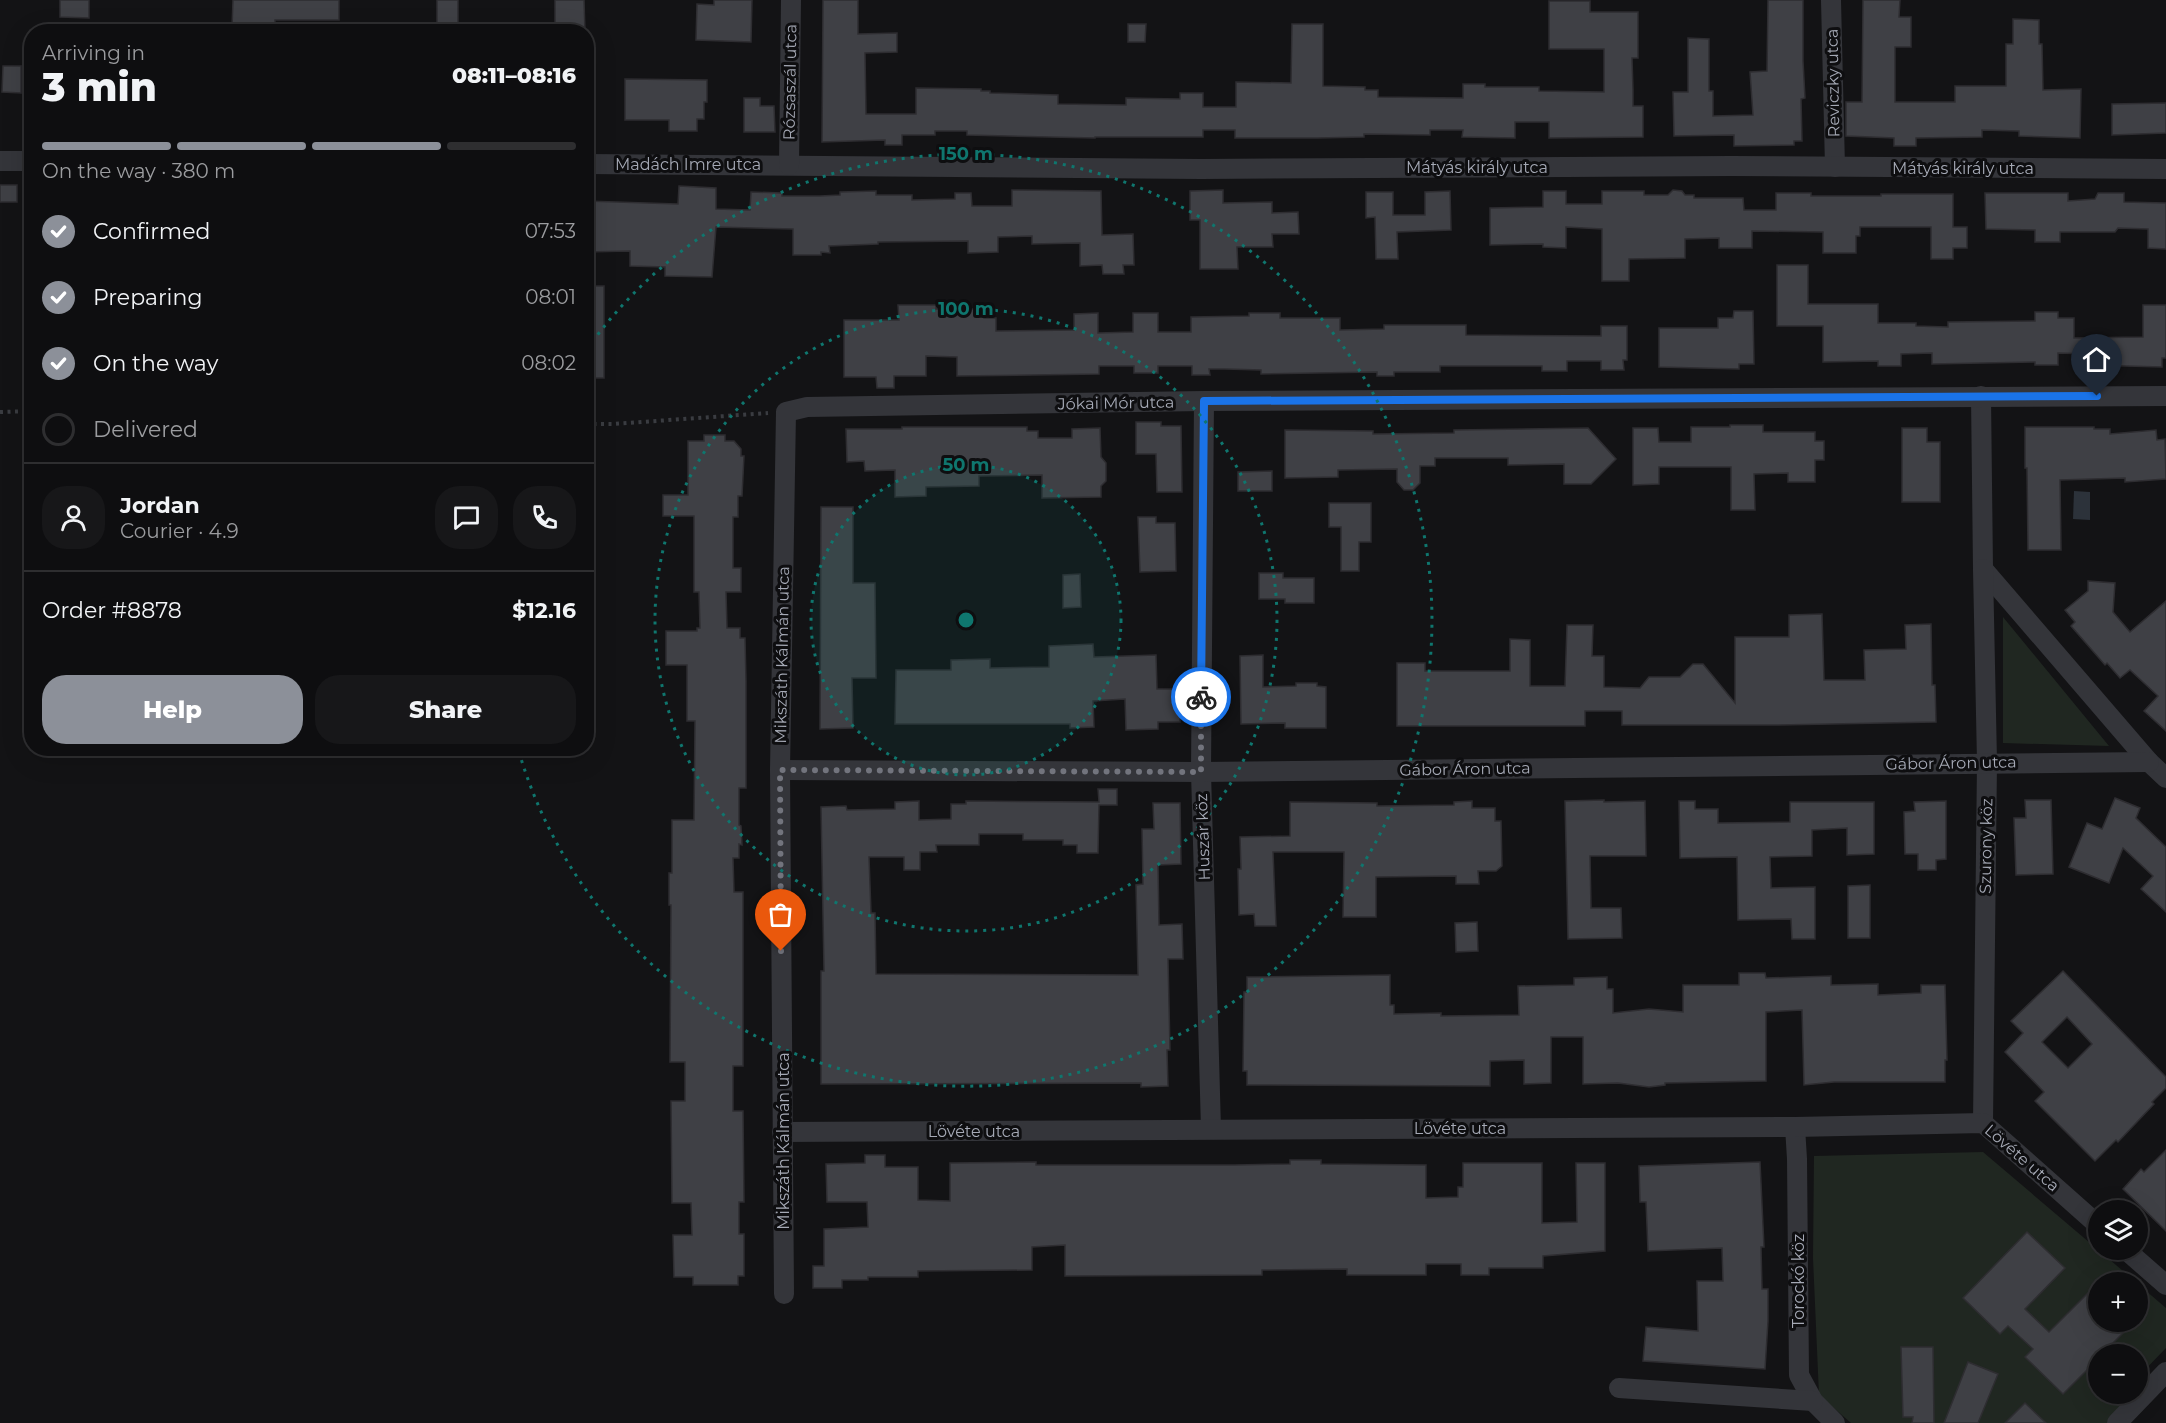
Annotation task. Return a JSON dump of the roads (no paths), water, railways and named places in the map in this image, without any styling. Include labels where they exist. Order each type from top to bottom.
[{"type":"street","name":"Rózsaszál utca","points":[[789,165],[791,0]]},
{"type":"street","name":"Reviczky utca","points":[[1831,0],[1835,167]]},
{"type":"street","points":[[0,161],[24,161]]},
{"type":"street","name":"Madách Imre utca","points":[[594,164],[789,165]]},
{"type":"street","name":"Mátyás király utca","points":[[789,165],[1201,169],[1835,167],[2166,169]]},
{"type":"street","points":[[1981,396],[1983,569],[2149,762],[2166,778]]},
{"type":"street","name":"Jókai Mór utca","points":[[786,412],[819,407],[1204,401],[2166,396]]},
{"type":"street","name":"Huszár köz","points":[[1204,401],[1201,772],[1211,1129]]},
{"type":"street","name":"Mikszáth Kálmán utca","points":[[784,1294],[780,770],[786,412]]},
{"type":"street","name":"Szurony köz","points":[[1983,569],[1987,762],[1983,1123]]},
{"type":"street","name":"Gábor Áron utca","points":[[780,770],[1201,772],[2149,762]]},
{"type":"street","name":"Lövéte utca","points":[[782,1132],[1795,1127],[1983,1123],[2088,1216]]},
{"type":"street","name":"Torockó köz","points":[[1795,1127],[1799,1375],[1813,1401],[1836,1423]]},
{"type":"street","points":[[2137,1260],[2166,1285]]},
{"type":"street","points":[[2117,1423],[2166,1372]]},
{"type":"street","points":[[1619,1388],[1813,1401]]}]
